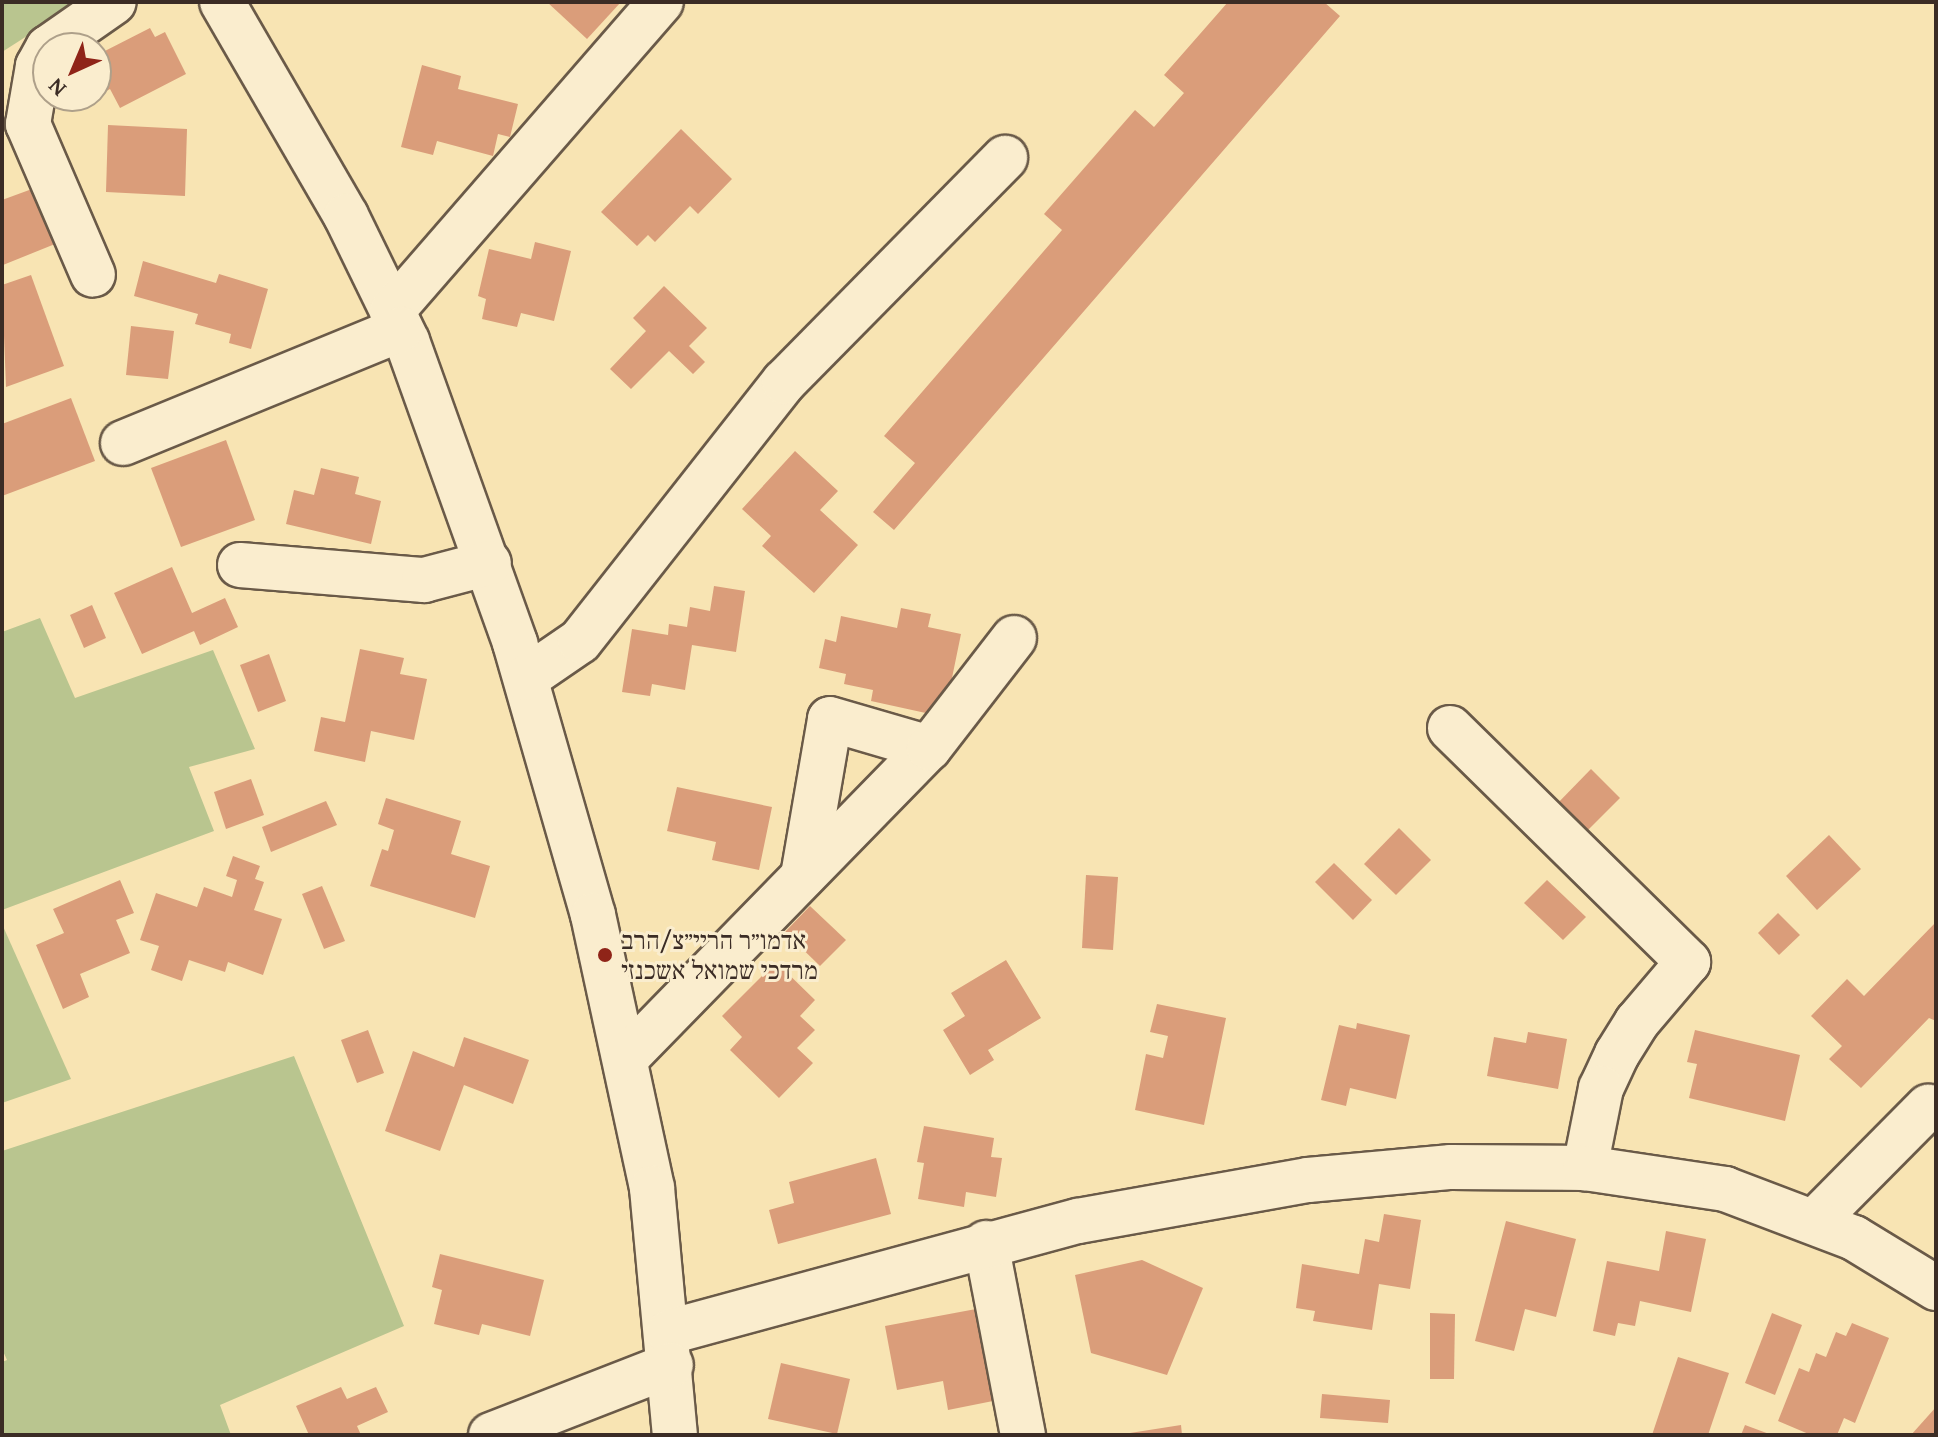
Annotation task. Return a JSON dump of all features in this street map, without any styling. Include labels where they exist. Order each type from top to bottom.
[{"type":"street","points":[[71,32],[114,2]]},
{"type":"street","points":[[222,2],[346,216],[397,320],[489,563],[526,678],[574,843],[652,1188],[670,1349],[675,1435]]},
{"type":"street","points":[[123,443],[397,320],[661,2]]},
{"type":"street","points":[[32,101],[28,124],[93,275]]},
{"type":"street","points":[[526,678],[580,641],[784,382],[1005,158]]},
{"type":"street","points":[[240,565],[424,580],[489,563]]},
{"type":"street","points":[[625,1059],[929,748],[1014,638]]},
{"type":"street","points":[[803,876],[830,719],[929,748]]},
{"type":"street","points":[[1450,728],[1688,962],[1617,1054],[1601,1088],[1585,1168]]},
{"type":"street","points":[[1815,1221],[1928,1107]]},
{"type":"street","points":[[491,1435],[670,1349],[986,1243],[1156,1204],[1308,1180],[1451,1167],[1585,1168],[1725,1189],[1815,1221],[1936,1288]]},
{"type":"street","points":[[986,1243],[1023,1435]]},
{"type":"green space","points":[[2,2],[80,2],[32,32],[2,52]]},
{"type":"green space","points":[[40,618],[75,698],[213,650],[255,749],[189,767],[214,831],[2,910],[2,632]]},
{"type":"green space","points":[[2,924],[71,1079],[2,1103]]},
{"type":"green space","points":[[294,1056],[404,1326],[220,1405],[231,1435],[2,1435],[2,1362],[7,1360],[2,1349],[2,1151]]},
{"type":"building","points":[[547,2],[621,2],[587,39]]},
{"type":"building","points":[[1228,2],[1324,2],[1340,16],[894,530],[873,512],[915,463],[884,436],[1062,230],[1044,214],[1135,110],[1154,127],[1184,93],[1164,75]]},
{"type":"building","points":[[150,28],[155,37],[165,32],[186,74],[120,108],[112,93],[112,47]]},
{"type":"building","points":[[422,65],[461,76],[458,89],[518,104],[510,137],[498,134],[493,156],[437,141],[433,155],[401,147]]},
{"type":"building","points":[[108,125],[187,129],[185,196],[106,192]]},
{"type":"building","points":[[681,129],[732,179],[698,214],[690,206],[655,242],[648,235],[637,246],[601,212]]},
{"type":"building","points":[[32,189],[55,244],[3,265],[2,200]]},
{"type":"building","points":[[535,242],[571,251],[554,321],[521,313],[517,327],[482,319],[486,299],[478,296],[489,249],[531,259]]},
{"type":"building","points":[[143,261],[216,283],[219,274],[268,289],[251,349],[229,343],[231,334],[195,324],[198,314],[134,296]]},
{"type":"building","points":[[31,275],[64,366],[6,387],[2,285]]},
{"type":"building","points":[[664,286],[707,328],[689,346],[705,362],[693,374],[669,351],[631,389],[610,369],[646,331],[633,318]]},
{"type":"building","points":[[131,326],[174,331],[168,379],[126,375]]},
{"type":"building","points":[[71,398],[95,461],[2,496],[2,424]]},
{"type":"building","points":[[226,440],[255,520],[181,547],[151,468]]},
{"type":"building","points":[[795,451],[838,491],[820,510],[858,545],[814,593],[762,546],[771,536],[742,509]]},
{"type":"building","points":[[321,468],[359,477],[355,494],[381,501],[371,544],[286,524],[294,490],[314,495]]},
{"type":"building","points":[[172,567],[192,613],[225,598],[238,627],[200,645],[194,631],[142,654],[114,593]]},
{"type":"building","points":[[714,586],[745,591],[736,652],[692,645],[685,690],[652,684],[650,696],[622,692],[632,629],[668,635],[669,624],[687,627],[690,607],[710,611]]},
{"type":"building","points":[[92,605],[106,638],[84,648],[70,615]]},
{"type":"building","points":[[901,608],[931,614],[928,627],[961,634],[944,717],[871,701],[873,690],[844,684],[846,674],[819,668],[825,639],[836,642],[841,616],[897,628]]},
{"type":"building","points":[[360,649],[404,658],[400,674],[427,679],[414,740],[371,731],[365,762],[314,751],[321,717],[345,722]]},
{"type":"building","points":[[269,654],[286,701],[258,712],[240,665]]},
{"type":"building","points":[[1591,769],[1620,798],[1582,836],[1553,808]]},
{"type":"building","points":[[251,779],[264,815],[226,829],[214,792]]},
{"type":"building","points":[[677,787],[772,807],[759,870],[712,860],[716,842],[667,831]]},
{"type":"building","points":[[386,798],[461,821],[451,854],[490,866],[475,918],[370,886],[382,849],[388,851],[394,830],[378,824]]},
{"type":"building","points":[[326,801],[337,825],[271,852],[262,827]]},
{"type":"building","points":[[1399,828],[1431,860],[1396,895],[1364,864]]},
{"type":"building","points":[[1829,835],[1861,869],[1817,910],[1786,876]]},
{"type":"building","points":[[233,856],[260,866],[255,879],[264,882],[254,910],[282,919],[263,975],[228,962],[225,972],[189,960],[182,981],[151,970],[159,946],[140,940],[156,893],[197,907],[204,887],[232,897],[237,880],[226,876]]},
{"type":"building","points":[[1334,863],[1372,900],[1353,920],[1315,882]]},
{"type":"building","points":[[1086,875],[1118,877],[1113,950],[1082,948]]},
{"type":"building","points":[[120,880],[134,913],[116,920],[130,953],[80,974],[89,997],[63,1009],[36,945],[64,933],[53,909]]},
{"type":"building","points":[[1547,880],[1586,917],[1563,940],[1524,903]]},
{"type":"building","points":[[322,886],[345,941],[324,949],[302,894]]},
{"type":"building","points":[[810,906],[846,940],[820,966],[785,932]]},
{"type":"building","points":[[1778,913],[1800,935],[1779,955],[1758,933]]},
{"type":"building","points":[[1936,922],[1936,1021],[1929,1018],[1861,1088],[1829,1059],[1842,1046],[1811,1016],[1847,979],[1864,996]]},
{"type":"building","points":[[1006,960],[1041,1018],[988,1050],[994,1060],[970,1075],[943,1030],[965,1016],[951,993]]},
{"type":"building","points":[[776,962],[815,1000],[800,1016],[815,1030],[797,1048],[813,1063],[779,1098],[730,1050],[742,1037],[722,1016]]},
{"type":"building","points":[[1157,1004],[1226,1018],[1204,1125],[1135,1110],[1146,1054],[1163,1058],[1168,1036],[1150,1032]]},
{"type":"building","points":[[1357,1023],[1410,1035],[1396,1099],[1350,1088],[1346,1106],[1321,1100],[1339,1025],[1356,1029]]},
{"type":"building","points":[[368,1030],[384,1073],[357,1083],[341,1040]]},
{"type":"building","points":[[1695,1030],[1800,1055],[1785,1121],[1689,1098],[1697,1064],[1687,1062]]},
{"type":"building","points":[[1528,1032],[1567,1039],[1558,1089],[1487,1076],[1494,1037],[1526,1043]]},
{"type":"building","points":[[464,1037],[529,1060],[513,1104],[464,1085],[440,1151],[385,1131],[413,1051],[454,1067]]},
{"type":"building","points":[[924,1126],[994,1138],[991,1157],[1002,1158],[996,1197],[966,1192],[964,1207],[918,1199],[924,1163],[917,1162]]},
{"type":"building","points":[[876,1158],[891,1214],[778,1244],[769,1210],[794,1203],[789,1182]]},
{"type":"building","points":[[1384,1214],[1421,1220],[1410,1289],[1379,1284],[1372,1330],[1313,1321],[1315,1311],[1296,1308],[1302,1264],[1359,1274],[1365,1239],[1379,1242]]},
{"type":"building","points":[[1506,1221],[1576,1239],[1556,1317],[1525,1309],[1514,1351],[1475,1341]]},
{"type":"building","points":[[1666,1231],[1706,1239],[1691,1312],[1640,1301],[1635,1326],[1618,1323],[1615,1336],[1593,1331],[1607,1261],[1659,1271]]},
{"type":"building","points":[[440,1254],[544,1280],[530,1336],[482,1324],[479,1335],[434,1324],[442,1290],[432,1287]]},
{"type":"building","points":[[1142,1260],[1203,1288],[1167,1375],[1091,1353],[1075,1275]]},
{"type":"building","points":[[976,1309],[993,1401],[948,1410],[943,1381],[897,1390],[885,1326]]},
{"type":"building","points":[[1430,1313],[1455,1314],[1454,1379],[1430,1379]]},
{"type":"building","points":[[1772,1313],[1802,1325],[1775,1395],[1745,1383]]},
{"type":"building","points":[[1852,1323],[1889,1338],[1855,1423],[1844,1418],[1837,1435],[1811,1435],[1778,1421],[1799,1368],[1809,1372],[1816,1353],[1826,1357],[1836,1332],[1846,1336]]},
{"type":"building","points":[[1678,1357],[1729,1373],[1708,1435],[1652,1435]]},
{"type":"building","points":[[781,1363],[850,1379],[837,1434],[768,1419]]},
{"type":"building","points":[[341,1387],[347,1399],[376,1387],[388,1412],[357,1426],[361,1435],[309,1435],[296,1406]]},
{"type":"building","points":[[1322,1394],[1390,1400],[1388,1423],[1320,1418]]},
{"type":"building","points":[[1936,1407],[1936,1435],[1911,1435]]},
{"type":"building","points":[[1181,1425],[1182,1435],[1130,1435],[1130,1433]]},
{"type":"building","points":[[1745,1425],[1772,1435],[1741,1435]]},
{"type":"place","name":"אדמו״ר הריי״צ/הרב מרדכי שמואל אשכנזי","points":[[605,955]]}]
